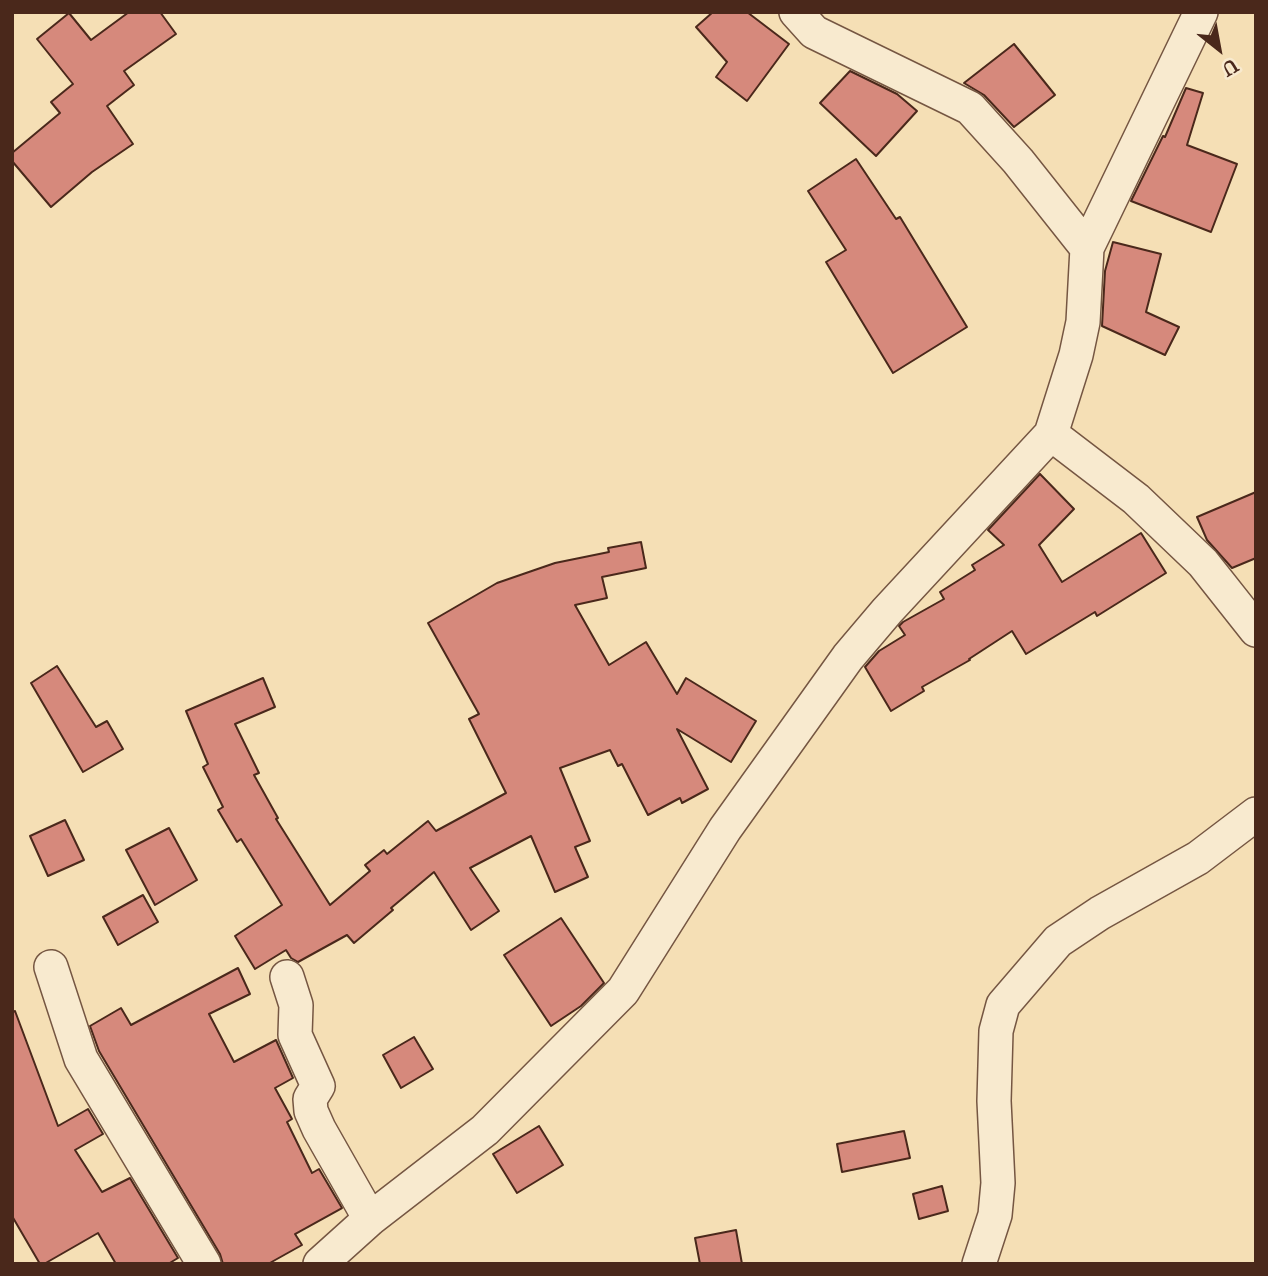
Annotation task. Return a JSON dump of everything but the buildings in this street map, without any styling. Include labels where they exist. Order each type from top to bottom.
[{"type":"street","points":[[796,12],[814,32],[970,108],[1018,162],[1087,248]]},
{"type":"street","points":[[320,1264],[370,1219],[485,1130],[623,990],[725,829],[848,657],[887,611],[1051,434],[1076,355],[1083,321],[1087,248],[1201,12]]},
{"type":"street","points":[[1051,434],[1136,499],[1203,563],[1256,630]]},
{"type":"street","points":[[979,1264],[995,1214],[998,1184],[994,1101],[996,1031],[1003,1005],[1058,941],[1100,913],[1198,858],[1256,814]]},
{"type":"street","points":[[51,967],[80,1059],[204,1264]]},
{"type":"street","points":[[287,977],[296,1005],[295,1035],[318,1086],[309,1103],[319,1129],[370,1219]]}]
